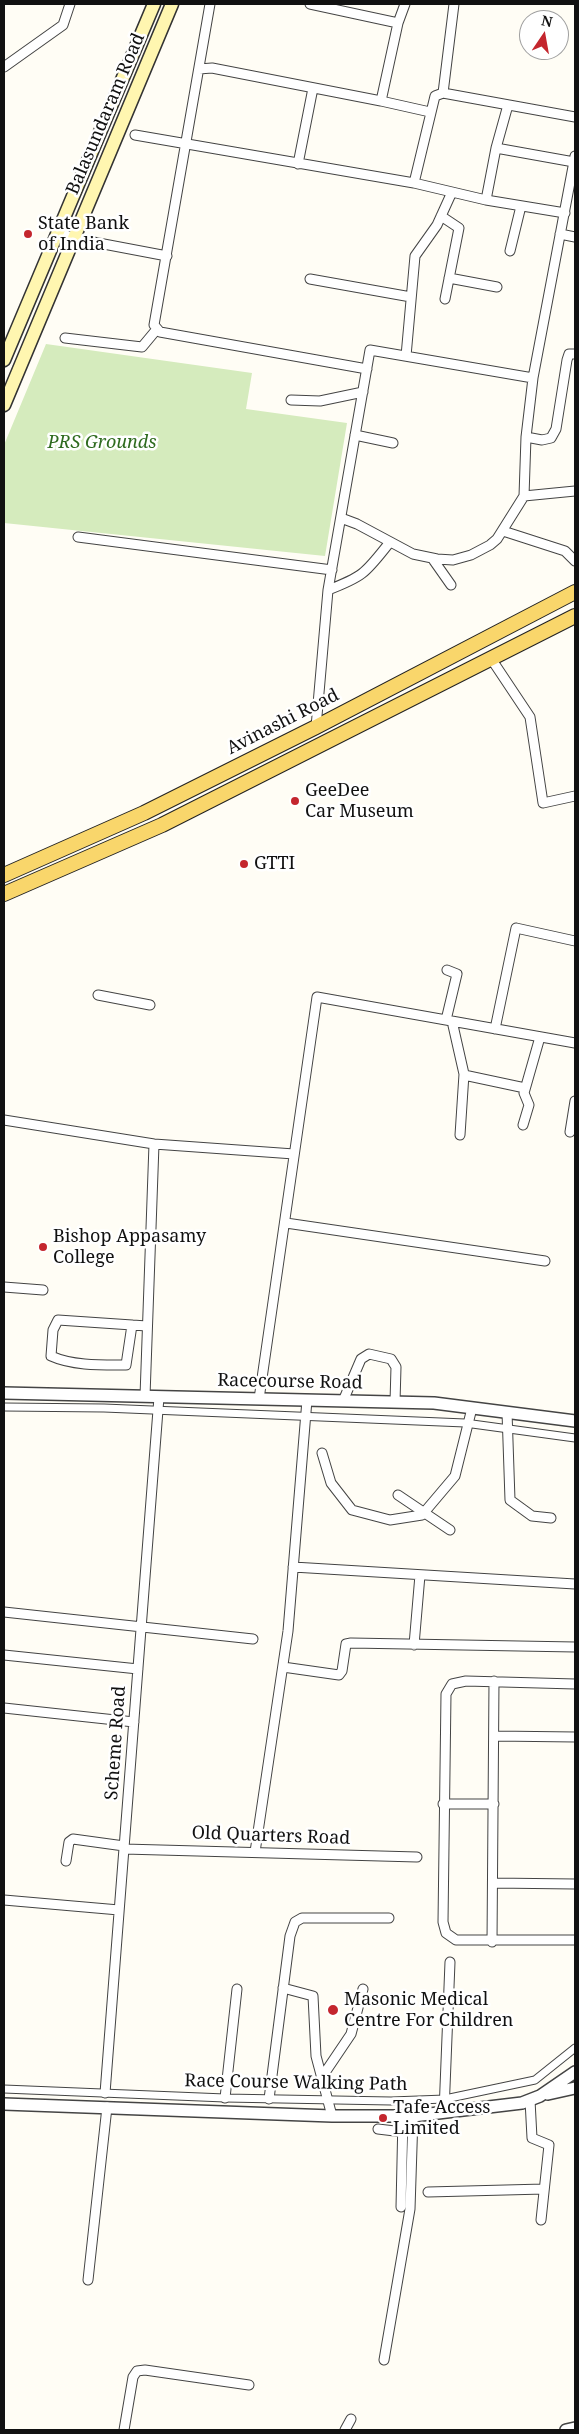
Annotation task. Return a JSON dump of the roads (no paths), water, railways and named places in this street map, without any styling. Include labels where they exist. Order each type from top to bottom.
[{"type":"main road","name":"Balasundaram Road","points":[[4,360],[154,4]]},
{"type":"main road","name":"Balasundaram Road","points":[[4,405],[72,238],[172,4]]},
{"type":"main road","name":"Avinashi Road","points":[[4,875],[144,813],[316,727],[575,592]]},
{"type":"main road","name":"Avinashi Road","points":[[4,894],[162,825],[490,657],[575,616]]},
{"type":"street","points":[[4,67],[63,25],[70,4]]},
{"type":"street","points":[[210,4],[154,325],[160,332],[367,369]]},
{"type":"street","points":[[310,4],[350,8],[398,23]]},
{"type":"street","points":[[381,101],[398,23],[405,4]]},
{"type":"street","points":[[443,93],[454,4]]},
{"type":"street","points":[[199,69],[212,68],[430,112]]},
{"type":"street","points":[[298,164],[313,88]]},
{"type":"street","points":[[414,183],[435,96],[443,93],[575,117]]},
{"type":"street","points":[[486,200],[496,148],[508,105]]},
{"type":"street","points":[[135,135],[414,183],[486,200],[565,213]]},
{"type":"street","points":[[341,518],[357,524],[413,554],[453,560],[490,546],[503,531],[524,496],[526,437],[533,378],[560,234],[571,198],[574,159],[496,148]]},
{"type":"street","points":[[406,356],[415,256],[441,216],[452,192]]},
{"type":"street","points":[[510,251],[521,206]]},
{"type":"street","points":[[441,216],[459,228],[445,299]]},
{"type":"street","points":[[58,231],[72,238],[167,256]]},
{"type":"street","points":[[560,234],[575,237]]},
{"type":"street","points":[[449,278],[496,287]]},
{"type":"street","points":[[310,280],[411,297]]},
{"type":"street","points":[[65,338],[142,347],[157,329]]},
{"type":"street","points":[[316,727],[328,590],[370,350],[533,378]]},
{"type":"street","points":[[526,437],[542,440],[550,438],[556,429],[567,360],[570,354],[575,354]]},
{"type":"street","points":[[291,400],[320,400],[363,392]]},
{"type":"street","points":[[355,435],[393,442]]},
{"type":"street","points":[[524,496],[575,491]]},
{"type":"street","points":[[503,531],[565,551],[575,561]]},
{"type":"street","points":[[78,537],[332,570]]},
{"type":"street","points":[[328,590],[357,579],[368,571],[390,542]]},
{"type":"street","points":[[432,558],[451,585]]},
{"type":"street","points":[[490,657],[530,717],[543,803],[575,796]]},
{"type":"street","points":[[494,1029],[516,928],[575,941]]},
{"type":"street","points":[[447,970],[457,974],[449,1021],[464,1075],[460,1135]]},
{"type":"street","points":[[98,995],[150,1005]]},
{"type":"street","points":[[259,1399],[286,1223],[317,997],[575,1043]]},
{"type":"street","points":[[523,1125],[528,1105],[524,1093],[540,1037]]},
{"type":"street","points":[[464,1075],[525,1088]]},
{"type":"street","points":[[570,1132],[575,1101]]},
{"type":"street","points":[[4,1120],[154,1144],[294,1154]]},
{"type":"street","points":[[145,1396],[154,1144]]},
{"type":"street","points":[[286,1223],[545,1261]]},
{"type":"street","points":[[4,1287],[43,1290]]},
{"type":"street","points":[[132,1325],[126,1365],[98,1365],[60,1360],[51,1356],[53,1330],[58,1320],[147,1326]]},
{"type":"street","points":[[343,1401],[361,1359],[368,1354],[390,1359],[396,1367],[395,1402]]},
{"type":"street","name":"Racecourse Road","points":[[4,1393],[434,1403],[575,1421]]},
{"type":"street","name":"Scheme Road","points":[[105,2093],[159,1397]]},
{"type":"street","points":[[254,1852],[288,1631],[307,1400]]},
{"type":"street","points":[[4,1407],[158,1410],[468,1423],[575,1438]]},
{"type":"street","points":[[322,1453],[330,1482],[352,1510],[390,1520],[422,1515],[455,1476],[472,1408]]},
{"type":"street","points":[[507,1412],[510,1500],[532,1516],[552,1518]]},
{"type":"street","points":[[398,1495],[450,1530]]},
{"type":"street","points":[[293,1567],[575,1584]]},
{"type":"street","points":[[414,1645],[420,1575]]},
{"type":"street","points":[[4,1612],[253,1639]]},
{"type":"street","points":[[283,1667],[339,1675],[342,1670],[346,1644],[575,1648]]},
{"type":"street","points":[[4,1655],[138,1669]]},
{"type":"street","points":[[492,1942],[494,1681]]},
{"type":"street","points":[[575,1684],[494,1681],[452,1684],[446,1694],[443,1804],[443,1922],[446,1933],[456,1940],[492,1942],[575,1940]]},
{"type":"street","points":[[4,1708],[134,1722]]},
{"type":"street","points":[[495,1736],[575,1737]]},
{"type":"street","points":[[443,1804],[494,1804]]},
{"type":"street","name":"Old Quarters Road","points":[[66,1861],[71,1839],[124,1847],[417,1856]]},
{"type":"street","points":[[493,1884],[575,1884]]},
{"type":"street","points":[[4,1900],[119,1910]]},
{"type":"street","points":[[268,2099],[292,1928],[295,1922],[302,1918],[389,1918]]},
{"type":"street","points":[[444,2112],[450,1962]]},
{"type":"street","points":[[283,1988],[313,1996],[316,2056],[332,2116]]},
{"type":"street","points":[[225,2098],[237,1989]]},
{"type":"street","points":[[322,2077],[351,2034],[363,1989]]},
{"type":"street","name":"Race Course Walking Path","points":[[4,2089],[268,2099],[445,2099],[535,2080],[575,2048]]},
{"type":"street","points":[[535,2098],[575,2072]]},
{"type":"street","points":[[4,2104],[332,2116],[408,2116],[522,2103],[575,2088]]},
{"type":"street","points":[[535,2098],[532,2138],[548,2145],[541,2220]]},
{"type":"street","points":[[88,2280],[107,2107]]},
{"type":"street","points":[[401,2207],[403,2132],[408,2116]]},
{"type":"street","points":[[384,2360],[410,2209],[408,2116]]},
{"type":"street","points":[[378,2129],[403,2132]]},
{"type":"street","points":[[428,2192],[544,2189]]},
{"type":"street","points":[[124,2430],[133,2377],[137,2371],[145,2370],[249,2385]]},
{"type":"street","points":[[345,2430],[351,2419]]},
{"type":"street","points":[[566,2430],[575,2428]]},
{"type":"place","name":"State Bank of India","points":[[28,234]]},
{"type":"place","name":"GeeDee Car Museum","points":[[295,801]]},
{"type":"place","name":"GTTI","points":[[244,864]]},
{"type":"place","name":"Bishop Appasamy College","points":[[43,1247]]},
{"type":"place","name":"Masonic Medical Centre For Children","points":[[333,2010]]},
{"type":"place","name":"Tafe Access Limited","points":[[383,2118]]},
{"type":"park label","name":"PRS Grounds","points":[[102,443]]}]
